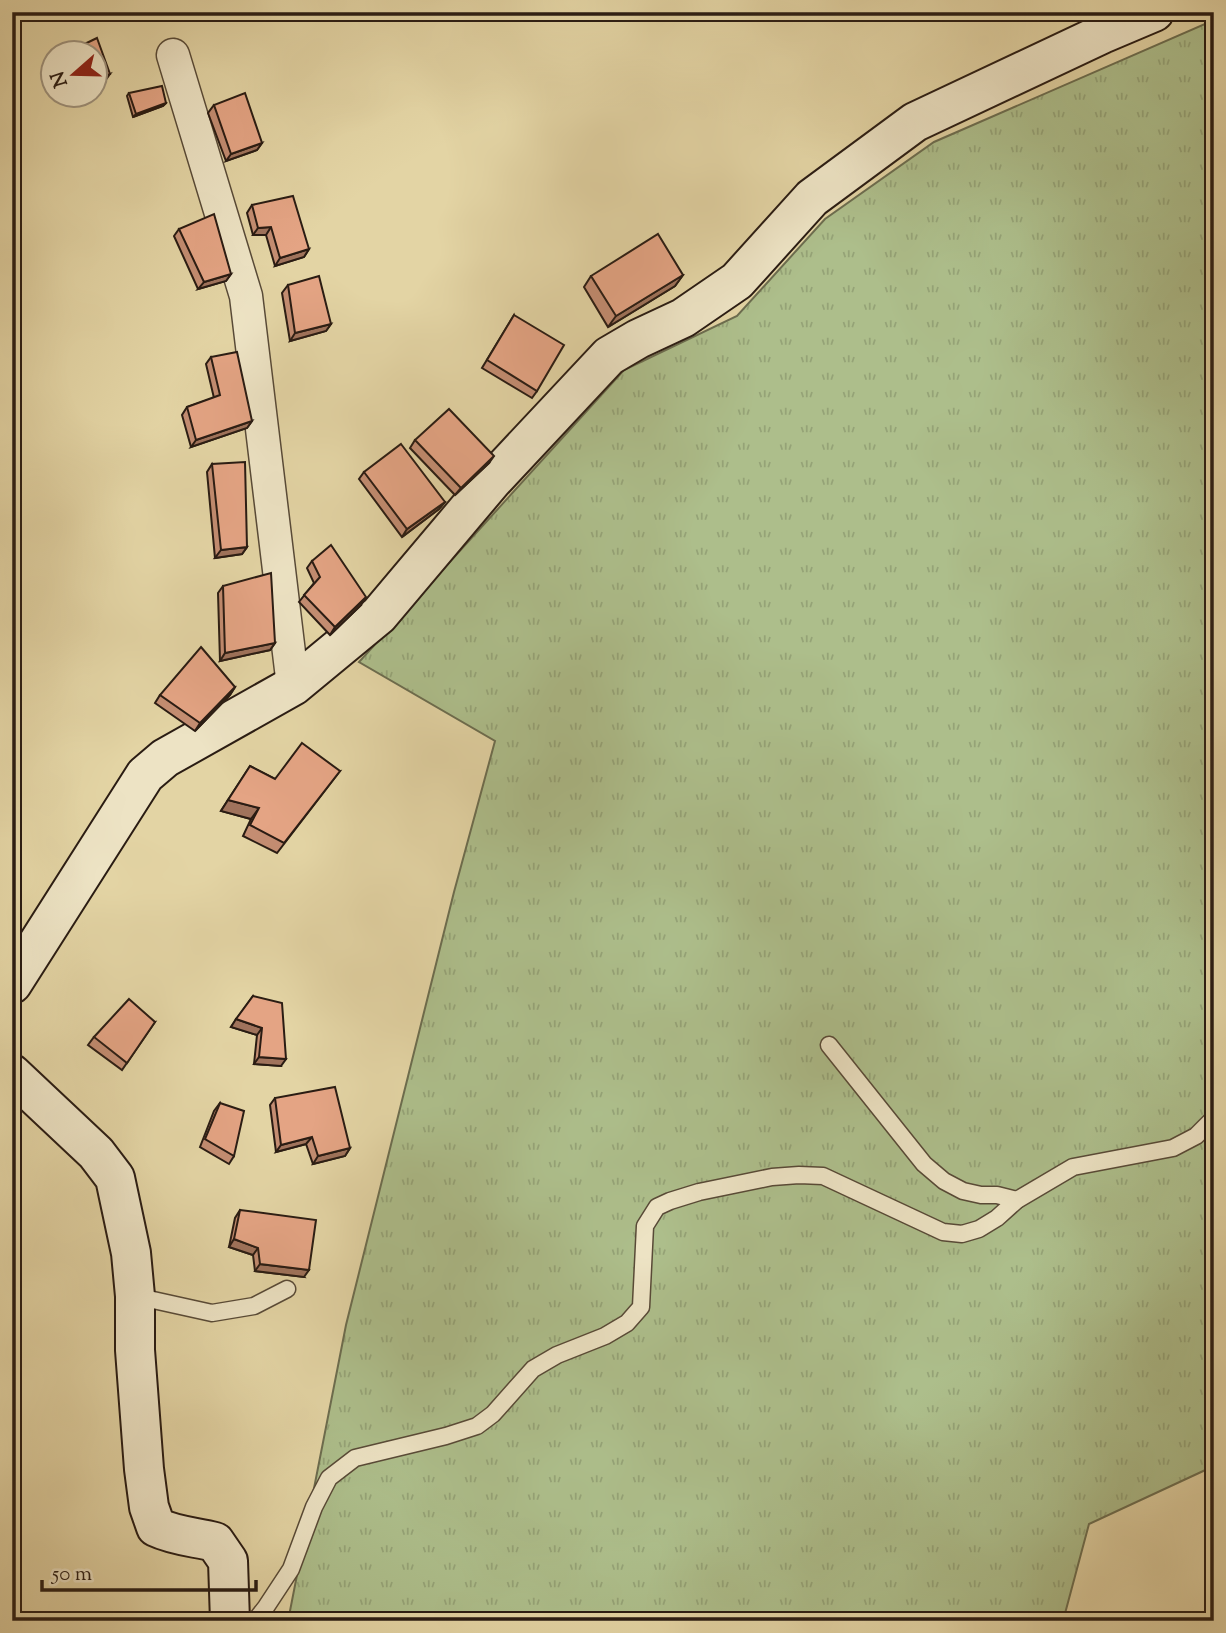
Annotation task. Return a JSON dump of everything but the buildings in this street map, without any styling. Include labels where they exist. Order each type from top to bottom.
[{"type":"street","points":[[12,984],[145,775],[165,758],[293,686],[379,615],[492,481],[609,356],[682,318],[737,281],[813,198],[915,122],[1154,12]]},
{"type":"street","points":[[173,55],[246,296],[293,686]]},
{"type":"street","points":[[12,1074],[96,1153],[115,1178],[131,1253],[135,1296],[135,1350],[149,1507],[156,1527],[171,1534],[194,1536],[215,1542],[228,1561],[230,1621]]},
{"type":"lane","points":[[829,1045],[907,1144],[924,1164],[944,1181],[963,1191],[1017,1200]]},
{"type":"lane","points":[[255,1621],[291,1569],[314,1507],[329,1478],[355,1458],[477,1426],[493,1414],[533,1369],[557,1354],[606,1336],[627,1323],[641,1307],[645,1226],[657,1207],[699,1192],[772,1177],[823,1176],[943,1232],[962,1234],[979,1229],[997,1218],[1017,1200],[1073,1167],[1173,1148],[1196,1136],[1214,1118]]},
{"type":"lane","points":[[135,1296],[212,1313],[254,1306],[287,1289]]},
{"type":"green space","points":[[1214,20],[1214,1466],[1089,1524],[1063,1621],[288,1621],[346,1325],[454,892],[495,741],[359,662],[624,370],[737,316],[825,219],[934,142]]}]
